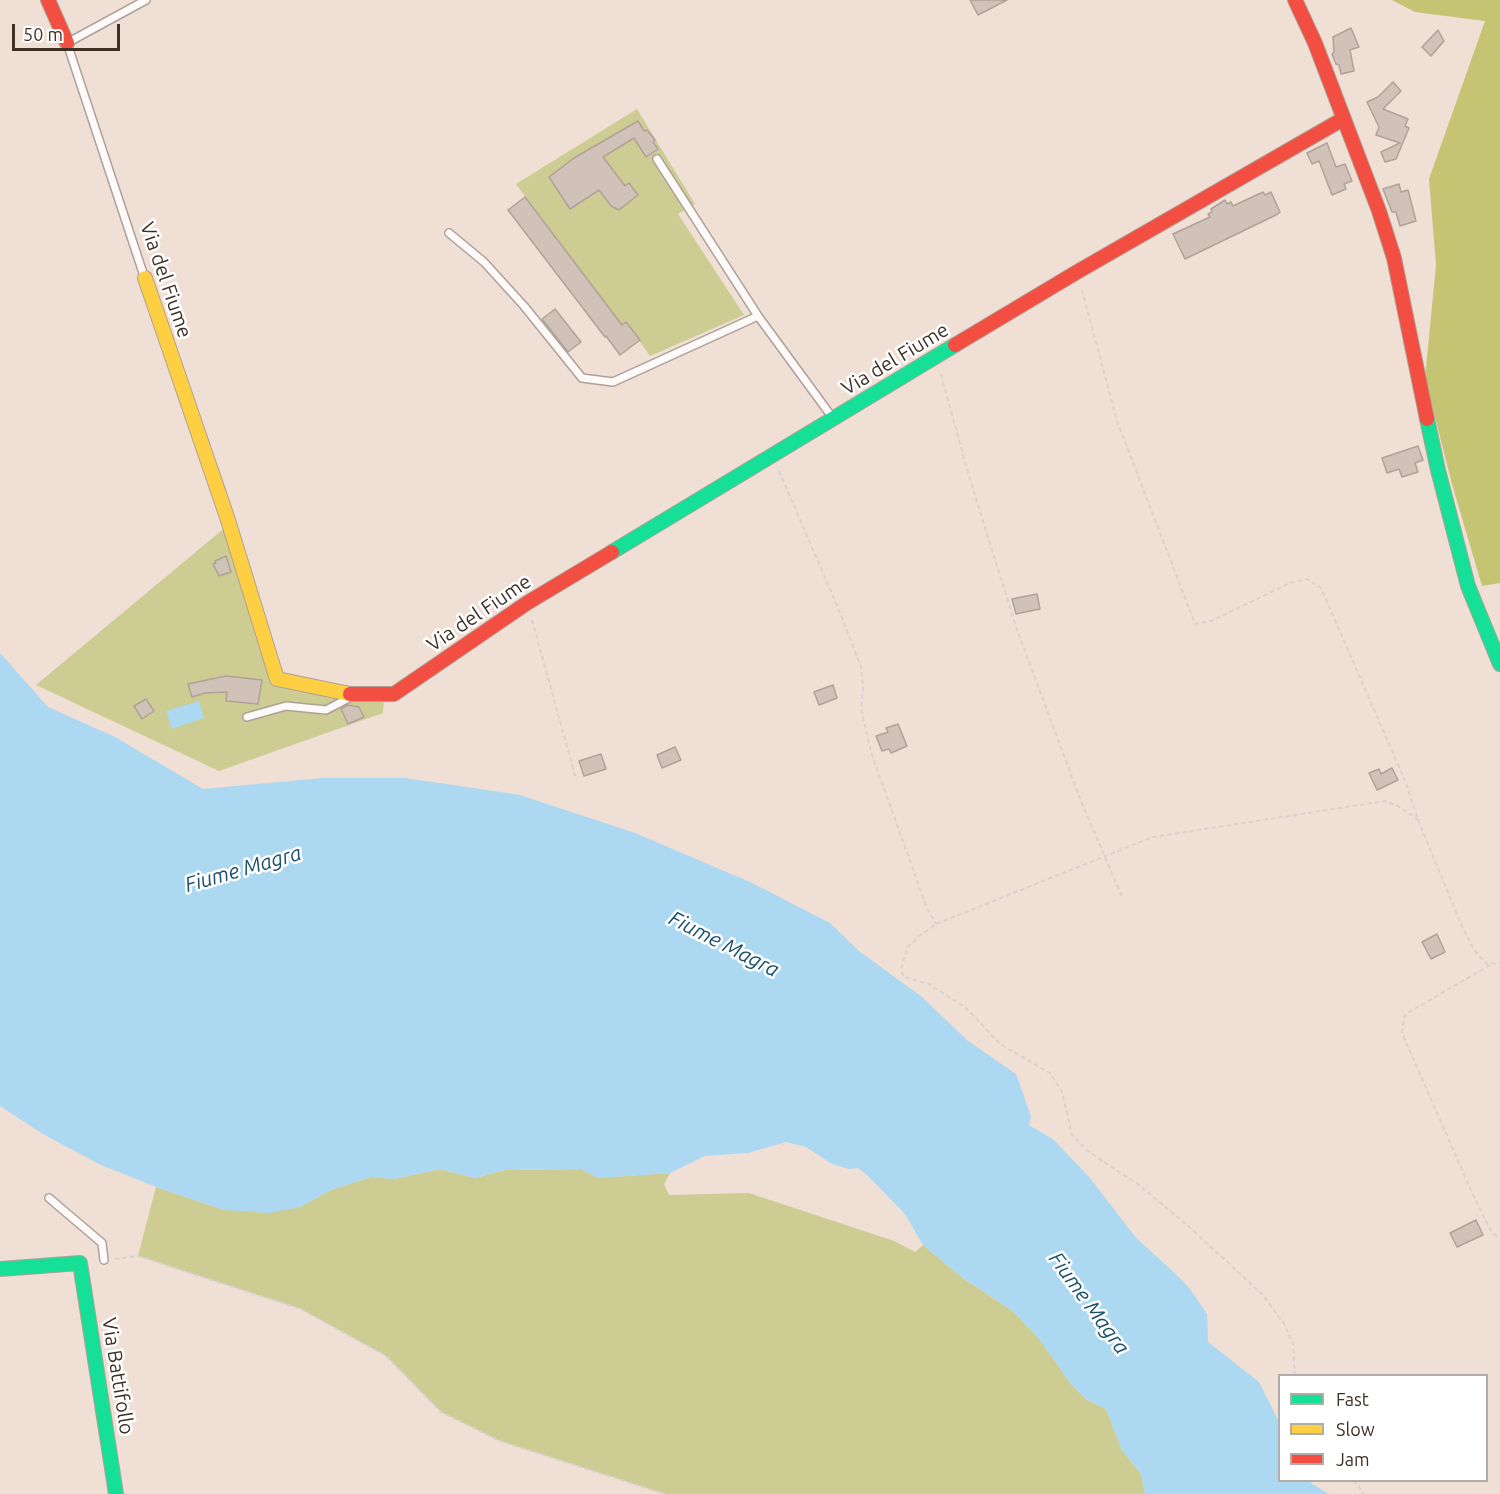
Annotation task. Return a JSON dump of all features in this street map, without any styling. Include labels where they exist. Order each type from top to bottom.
[{"type":"street","points":[[48,0],[67,43]]},
{"type":"street","points":[[1295,0],[1315,43],[1379,210],[1394,258],[1438,470],[1468,586],[1500,664]]},
{"type":"street","name":"Via del Fiume","points":[[145,278],[227,517],[277,679],[357,695],[394,694],[527,603],[1077,272],[1343,119]]},
{"type":"street","name":"Via Battifollo","points":[[0,1269],[80,1263],[116,1494]]},
{"type":"lane","points":[[67,43],[146,0]]},
{"type":"lane","name":"Via del Fiume","points":[[67,43],[145,278]]},
{"type":"lane","points":[[657,159],[758,316],[833,419]]},
{"type":"lane","points":[[449,233],[492,271],[582,378],[613,382],[758,316]]},
{"type":"lane","points":[[247,717],[286,706],[326,710],[357,695]]},
{"type":"lane","points":[[49,1198],[102,1244],[104,1260]]},
{"type":"path","points":[[1077,272],[1117,421],[1195,624],[1211,621],[1290,583],[1307,579],[1321,588],[1406,783],[1418,820],[1474,950],[1487,964],[1500,963]]},
{"type":"path","points":[[936,357],[969,476],[1016,627],[1081,801],[1123,899]]},
{"type":"path","points":[[772,456],[839,610],[861,668],[863,687],[861,709],[872,755],[927,908],[936,924]]},
{"type":"path","points":[[527,603],[576,779]]},
{"type":"path","points":[[1295,1374],[1293,1344],[1284,1324],[1263,1295],[1187,1225],[1139,1185],[1089,1152],[1072,1135],[1062,1092],[1050,1073],[1000,1044],[966,1008],[929,984],[904,977],[901,971],[907,948],[936,924],[1153,837],[1385,801],[1400,807],[1418,820]]},
{"type":"path","points":[[1493,963],[1411,1011],[1404,1017],[1402,1033],[1474,1197],[1492,1233],[1500,1238]]},
{"type":"path","points":[[104,1260],[138,1256],[301,1309],[386,1356],[441,1412],[500,1441],[665,1494]]},
{"type":"green space","points":[[637,109],[695,204],[678,214],[744,315],[650,356],[626,322],[622,325],[516,184]]},
{"type":"green space","points":[[227,526],[274,682],[384,697],[383,713],[219,771],[36,685]]},
{"type":"green space","points":[[440,1169],[475,1178],[505,1170],[581,1169],[598,1178],[670,1173],[664,1184],[669,1195],[749,1193],[894,1241],[915,1252],[923,1245],[963,1278],[1014,1312],[1040,1340],[1071,1384],[1086,1399],[1106,1409],[1122,1450],[1141,1474],[1145,1494],[665,1494],[500,1441],[441,1412],[386,1356],[301,1309],[138,1256],[156,1187],[224,1210],[300,1207],[331,1190],[371,1177],[394,1179]]},
{"type":"shaded area","points":[[1392,0],[1500,0],[1500,583],[1482,586],[1452,484],[1425,378],[1436,265],[1429,179],[1485,21],[1415,12]]},
{"type":"water","name":"Fiume Magra","points":[[0,653],[48,707],[115,737],[203,789],[323,778],[405,778],[520,795],[635,833],[750,882],[830,923],[859,951],[922,997],[968,1041],[1016,1074],[1031,1116],[1029,1125],[1054,1140],[1090,1178],[1136,1238],[1190,1289],[1207,1314],[1208,1342],[1259,1382],[1278,1420],[1278,1482],[1311,1482],[1329,1494],[1145,1494],[1141,1474],[1122,1450],[1106,1409],[1086,1399],[1071,1384],[1040,1340],[1014,1312],[963,1278],[923,1245],[905,1214],[867,1175],[858,1168],[849,1169],[832,1164],[806,1147],[786,1142],[748,1153],[705,1156],[670,1173],[598,1178],[581,1169],[505,1170],[475,1178],[440,1169],[394,1179],[371,1177],[331,1190],[300,1207],[270,1213],[224,1210],[156,1187],[99,1164],[43,1134],[0,1106]]},
{"type":"water","points":[[199,701],[204,718],[172,729],[166,711]]},
{"type":"building","points":[[970,0],[1007,0],[978,15]]},
{"type":"building","points":[[1351,28],[1359,47],[1350,50],[1354,71],[1341,74],[1339,65],[1336,64],[1332,54],[1334,52],[1333,37]]},
{"type":"building","points":[[1438,30],[1444,41],[1431,56],[1422,47]]},
{"type":"building","points":[[1393,82],[1401,91],[1383,109],[1408,119],[1405,126],[1409,128],[1396,159],[1385,162],[1381,152],[1400,143],[1376,135],[1379,127],[1367,102],[1378,97]]},
{"type":"building","points":[[638,121],[644,131],[647,130],[655,140],[653,142],[658,149],[646,157],[634,138],[603,157],[625,186],[629,183],[638,195],[619,210],[611,206],[599,190],[570,209],[549,177],[574,158]]},
{"type":"building","points":[[1327,143],[1336,167],[1345,164],[1352,181],[1344,184],[1346,189],[1332,195],[1319,161],[1312,164],[1307,153]]},
{"type":"building","points":[[1399,184],[1401,192],[1408,190],[1416,221],[1400,226],[1396,212],[1392,212],[1383,189]]},
{"type":"building","points":[[1263,192],[1265,195],[1271,192],[1280,212],[1185,259],[1173,234],[1210,217],[1208,214],[1212,212],[1211,209],[1225,200],[1227,204],[1231,202],[1233,206]]},
{"type":"building","points":[[525,197],[622,325],[626,322],[640,340],[620,355],[508,210]]},
{"type":"building","points":[[555,309],[581,342],[568,352],[542,319]]},
{"type":"building","points":[[1418,446],[1423,460],[1415,463],[1418,472],[1402,477],[1399,469],[1387,473],[1382,458]]},
{"type":"building","points":[[226,556],[231,572],[219,576],[213,564]]},
{"type":"building","points":[[1037,594],[1040,609],[1016,614],[1012,599]]},
{"type":"building","points":[[226,676],[262,680],[258,704],[226,701],[227,692],[205,693],[192,697],[188,684]]},
{"type":"building","points":[[833,685],[837,698],[819,705],[814,692]]},
{"type":"building","points":[[146,699],[154,711],[142,719],[134,706]]},
{"type":"building","points":[[348,705],[359,707],[364,717],[348,724],[341,709]]},
{"type":"building","points":[[898,724],[907,746],[891,753],[889,749],[882,751],[876,736],[888,732],[886,728]]},
{"type":"building","points":[[675,747],[681,760],[662,768],[657,755]]},
{"type":"building","points":[[601,754],[606,769],[584,776],[579,761]]},
{"type":"building","points":[[1392,768],[1398,780],[1377,790],[1369,773],[1379,769],[1381,774]]},
{"type":"building","points":[[1437,934],[1445,952],[1431,959],[1422,942]]},
{"type":"building","points":[[1476,1220],[1483,1235],[1457,1247],[1450,1233]]},
{"type":"traffic: fast","points":[[612,552],[955,345]]},
{"type":"traffic: fast","points":[[1427,419],[1468,586],[1500,664]]},
{"type":"traffic: fast","points":[[0,1269],[80,1263],[116,1494]]},
{"type":"traffic: slow","points":[[145,278],[227,517],[277,679],[350,694]]},
{"type":"traffic: jam","points":[[48,0],[67,43]]},
{"type":"traffic: jam","points":[[1295,0],[1315,43],[1379,211],[1394,258],[1427,419]]},
{"type":"traffic: jam","points":[[955,345],[1343,119]]},
{"type":"traffic: jam","points":[[350,694],[394,694],[527,603],[612,552]]}]
